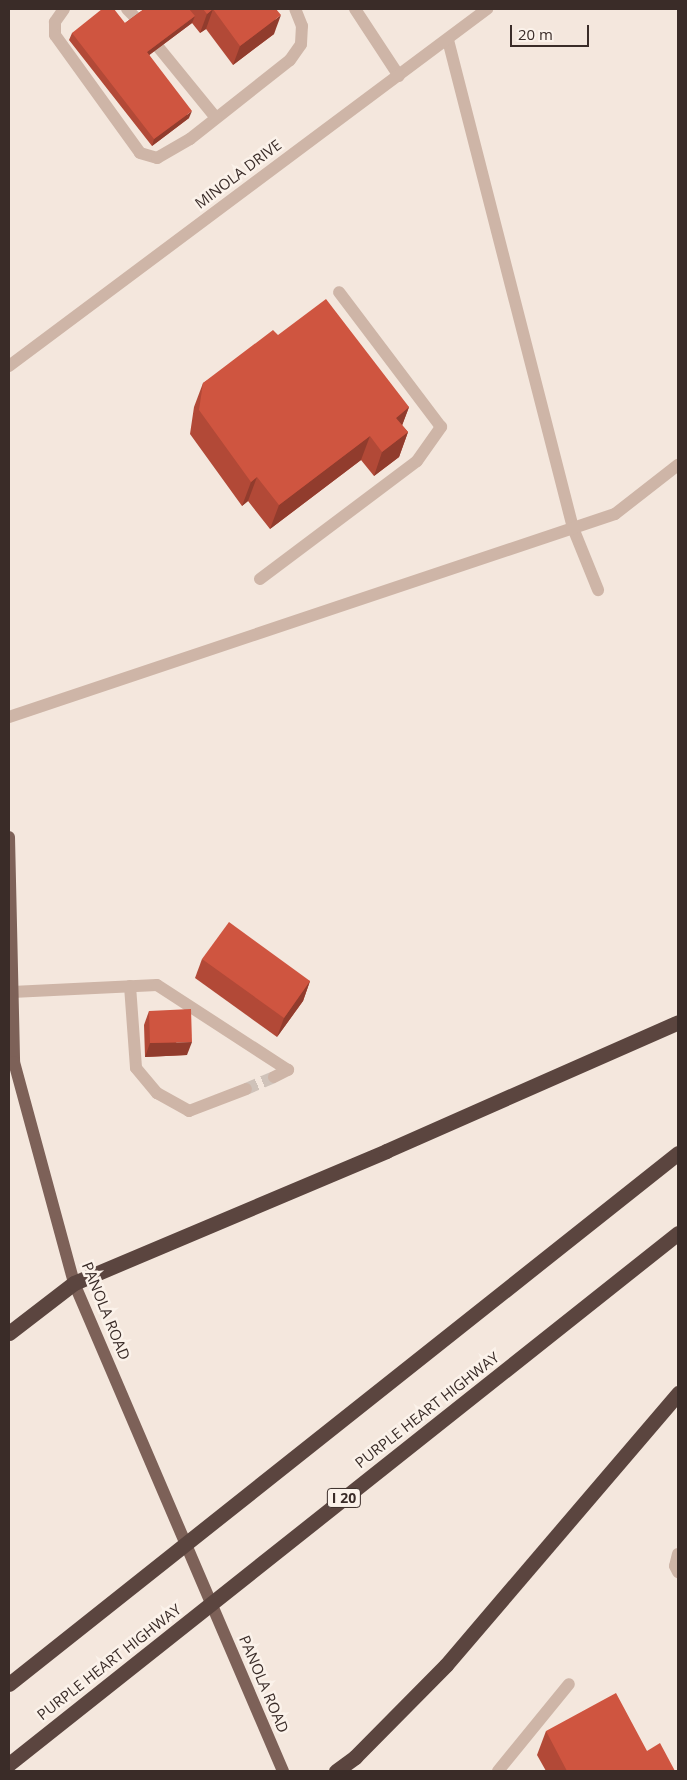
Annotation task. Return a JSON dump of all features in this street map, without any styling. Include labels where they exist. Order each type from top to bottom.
[{"type":"highway","points":[[9,1333],[74,1283],[386,1151],[678,1022]]},
{"type":"highway","points":[[9,1684],[678,1153]]},
{"type":"highway","name":"PURPLE HEART HIGHWAY","points":[[9,1764],[678,1232]]},
{"type":"highway","points":[[336,1771],[355,1757],[446,1665],[678,1393]]},
{"type":"main road","name":"PANOLA ROAD","points":[[9,837],[14,1062],[74,1283],[283,1771]]},
{"type":"street","points":[[64,9],[55,22],[55,35],[85,68],[126,122],[140,153],[157,158],[190,139],[290,60],[301,44],[302,26],[295,9]]},
{"type":"street","points":[[127,9],[136,19]]},
{"type":"street","points":[[355,9],[399,76]]},
{"type":"street","name":"MINOLA DRIVE","points":[[9,366],[448,40],[487,9]]},
{"type":"street","points":[[448,40],[573,528],[598,590]]},
{"type":"street","points":[[160,55],[181,83],[216,118]]},
{"type":"street","points":[[260,579],[417,461],[441,427],[339,292]]},
{"type":"street","points":[[9,717],[615,514],[678,465]]},
{"type":"street","points":[[12,992],[157,985],[288,1070],[274,1077]]},
{"type":"street","points":[[130,986],[136,1068],[157,1093],[189,1110],[246,1089]]},
{"type":"street","points":[[678,1554],[675,1566],[678,1572]]},
{"type":"street","points":[[498,1771],[569,1684]]},
{"type":"building","points":[[102,9],[114,9],[125,23],[144,9],[189,9],[195,16],[147,52],[192,111],[154,139],[72,33]]},
{"type":"building","points":[[203,9],[213,9],[207,14]]},
{"type":"building","points":[[213,9],[276,9],[281,15],[240,46]]},
{"type":"building","points":[[326,299],[409,407],[396,418],[408,432],[382,452],[370,436],[279,505],[257,477],[251,482],[199,410],[203,383],[273,330],[278,335]]},
{"type":"building","points":[[229,922],[310,981],[284,1018],[202,959]]},
{"type":"building","points":[[191,1009],[192,1042],[150,1043],[149,1011]]},
{"type":"building","points":[[616,1693],[647,1751],[660,1743],[675,1771],[567,1771],[546,1731]]},
{"type":"tunnel","points":[[246,1089],[274,1077]]}]
